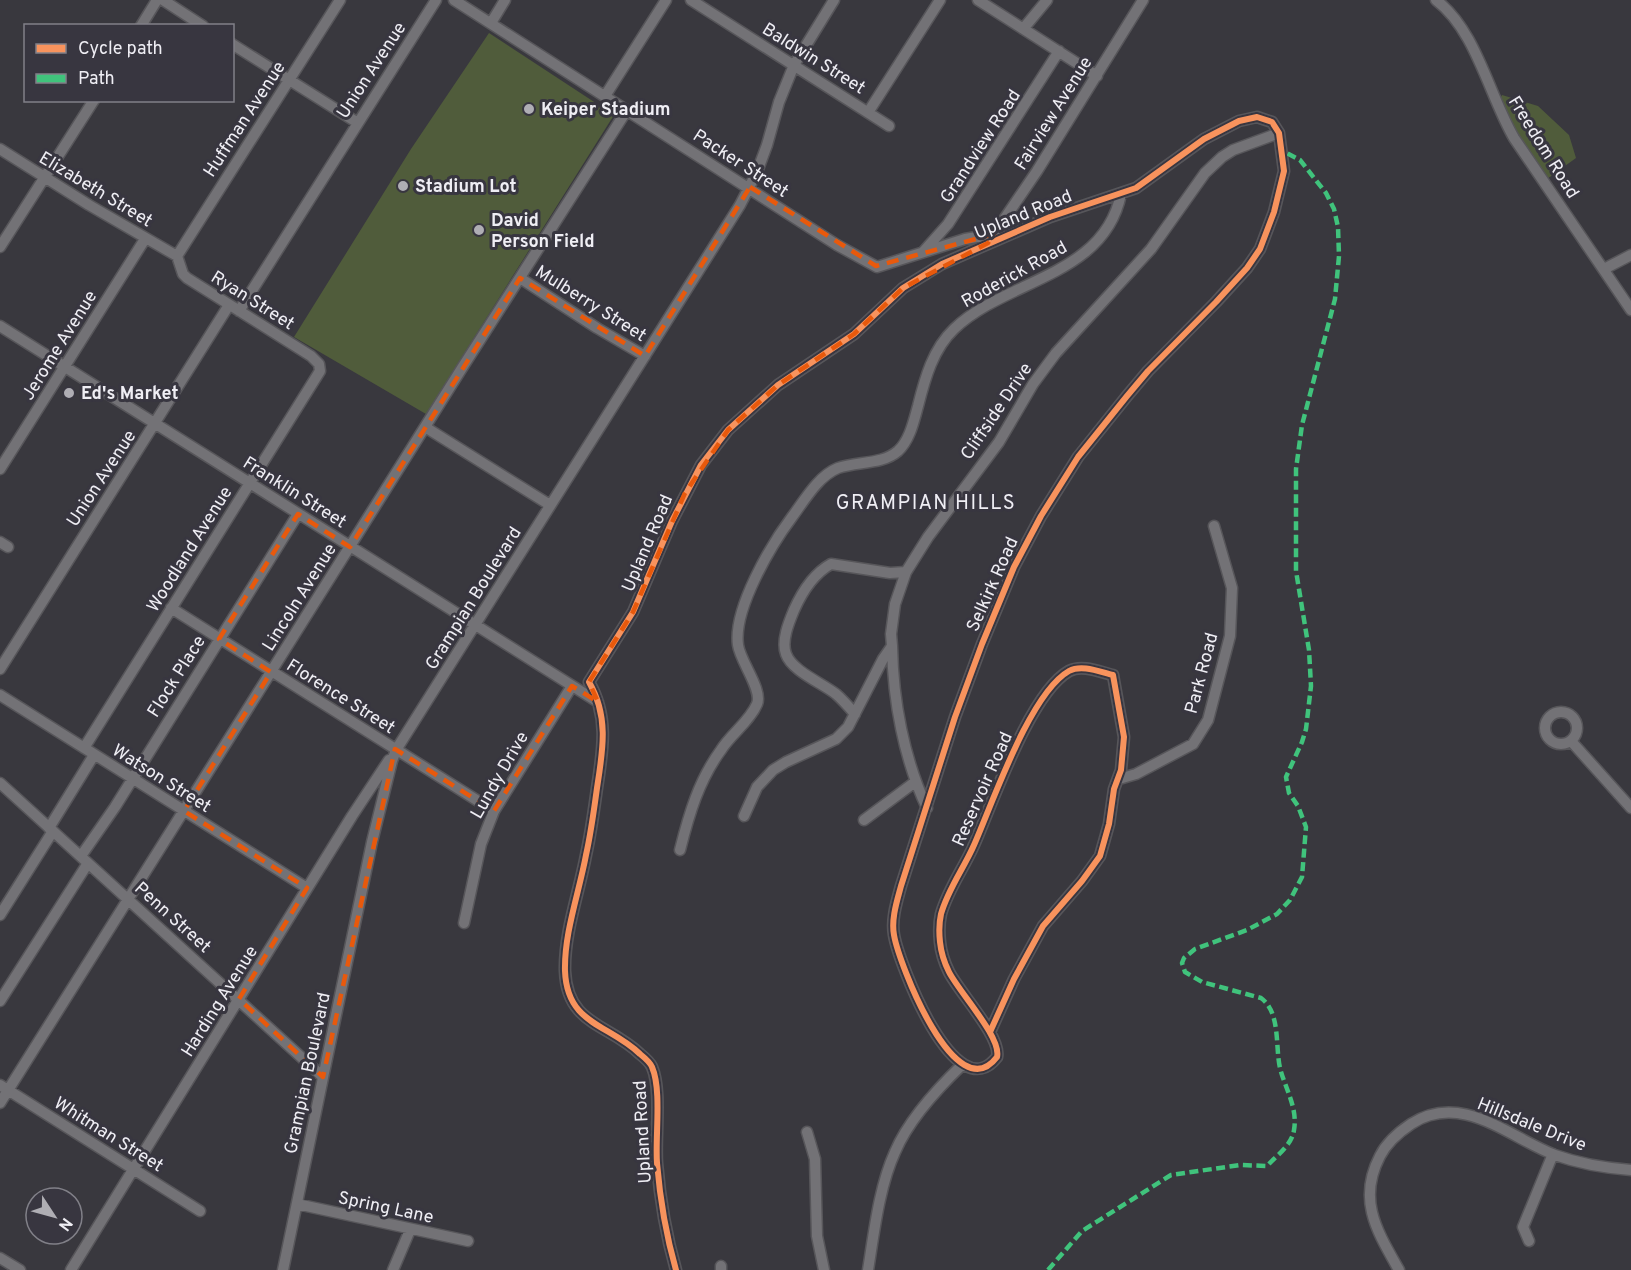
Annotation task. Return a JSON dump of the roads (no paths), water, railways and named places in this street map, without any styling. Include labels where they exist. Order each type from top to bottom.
[{"type":"street","points":[[142,24],[157,0]]},
{"type":"street","points":[[163,0],[200,24]]},
{"type":"street","name":"Huffman Avenue","points":[[177,256],[340,0]]},
{"type":"street","name":"Union Avenue","points":[[0,669],[155,423],[358,123],[436,0]]},
{"type":"street","name":"Packer Street","points":[[454,0],[837,244],[877,267],[965,239],[991,238]]},
{"type":"street","points":[[491,23],[504,0]]},
{"type":"street","points":[[605,96],[666,0]]},
{"type":"street","name":"Baldwin Street","points":[[691,0],[889,126]]},
{"type":"street","name":"Grampian Boulevard","points":[[283,1270],[372,842],[396,750],[750,188],[794,65],[834,0]]},
{"type":"street","points":[[868,111],[940,0]]},
{"type":"street","points":[[978,0],[1097,76]]},
{"type":"street","points":[[1023,29],[1047,0]]},
{"type":"street","name":"Fairview Avenue","points":[[991,238],[1097,76],[1143,0]]},
{"type":"street","name":"Freedom Road","points":[[1436,0],[1462,28],[1514,138],[1631,310]]},
{"type":"street","points":[[234,45],[358,123]]},
{"type":"street","name":"Grandview Road","points":[[921,253],[948,224],[1059,51]]},
{"type":"street","points":[[0,247],[93,102]]},
{"type":"street","name":"Lincoln Avenue","points":[[0,1103],[4,1087],[128,899],[627,110]]},
{"type":"street","name":"Upland Road","points":[[676,1270],[664,1220],[657,1162],[656,1094],[653,1069],[636,1049],[596,1026],[580,1013],[571,1000],[566,981],[565,959],[603,753],[603,724],[598,702],[589,682],[633,612],[685,493],[701,465],[723,436],[757,402],[806,364],[854,334],[903,288],[942,264],[991,238],[1121,194],[1147,182],[1212,134],[1239,122],[1263,118],[1272,122],[1279,133]]},
{"type":"street","name":"Cliffside Drive","points":[[927,808],[915,782],[897,709],[891,634],[895,604],[906,572],[928,537],[999,442],[1033,384],[1056,353],[1151,249],[1205,173],[1233,150],[1279,133]]},
{"type":"street","name":"Selkirk Road","points":[[963,1064],[945,1048],[932,1027],[916,995],[894,932],[895,912],[901,886],[955,717],[1014,567],[1041,516],[1078,457],[1148,371],[1216,302],[1247,268],[1260,249],[1274,212],[1284,171],[1279,133]]},
{"type":"street","name":"Elizabeth Street","points":[[0,149],[177,256]]},
{"type":"street","name":"Roderick Road","points":[[680,850],[695,797],[708,770],[722,747],[749,717],[757,704],[758,694],[740,655],[737,633],[744,605],[756,578],[786,525],[810,493],[830,473],[849,465],[888,458],[900,448],[913,424],[934,358],[953,330],[975,313],[1040,281],[1087,250],[1102,236],[1113,220],[1118,210],[1121,194]]},
{"type":"street","name":"Jerome Avenue","points":[[0,469],[146,238]]},
{"type":"street","points":[[1604,269],[1631,255]]},
{"type":"street","name":"Ryan Street","points":[[177,256],[183,274],[187,278],[310,356],[320,366]]},
{"type":"street","name":"Mulberry Street","points":[[520,278],[645,356]]},
{"type":"street","name":"Franklin Street","points":[[0,326],[573,686]]},
{"type":"street","name":"Woodland Avenue","points":[[84,748],[317,377],[320,366]]},
{"type":"street","points":[[425,427],[550,505]]},
{"type":"street","name":"Flock Place","points":[[0,1001],[132,778],[298,514]]},
{"type":"street","name":"Park Road","points":[[1119,779],[1136,774],[1193,744],[1208,720],[1230,636],[1232,588],[1214,526]]},
{"type":"street","points":[[855,714],[835,694],[799,670],[786,657],[784,642],[792,614],[807,585],[831,564],[890,573],[906,572]]},
{"type":"street","name":"Florence Street","points":[[171,608],[494,811]]},
{"type":"street","points":[[744,816],[757,788],[773,770],[836,740],[848,727],[883,658],[892,646]]},
{"type":"street","name":"Reservoir Road","points":[[963,1064],[978,1069],[994,1061],[999,1051],[990,1032],[962,993],[943,960],[939,940],[941,915],[953,885],[974,846],[1006,769],[1050,686],[1072,670],[1081,668],[1113,675],[1124,737],[1119,779],[1114,789],[1109,824],[1100,856],[1082,881],[1043,926],[1014,979],[990,1032]]},
{"type":"street","points":[[573,686],[598,702]]},
{"type":"street","name":"Lundy Drive","points":[[464,924],[481,844],[494,811],[573,686]]},
{"type":"street","name":"Watson Street","points":[[0,695],[307,888]]},
{"type":"street","points":[[1571,741],[1631,808]]},
{"type":"street","name":"Harding Avenue","points":[[70,1270],[307,888],[396,750]]},
{"type":"street","points":[[0,915],[94,755]]},
{"type":"street","points":[[864,820],[915,782]]},
{"type":"street","name":"Penn Street","points":[[0,783],[323,1077]]},
{"type":"street","points":[[867,1270],[883,1190],[894,1153],[911,1124],[963,1064]]},
{"type":"street","name":"Whitman Street","points":[[4,1087],[200,1211]]},
{"type":"street","name":"Hillsdale Drive","points":[[1399,1270],[1371,1214],[1369,1196],[1371,1178],[1382,1151],[1392,1139],[1419,1119],[1449,1113],[1468,1114],[1487,1120],[1552,1154],[1589,1165],[1631,1170]]},
{"type":"street","points":[[807,1132],[815,1159],[817,1236],[824,1270]]},
{"type":"street","points":[[1529,1241],[1523,1227],[1552,1154]]},
{"type":"street","name":"Spring Lane","points":[[297,1204],[468,1241]]},
{"type":"street","points":[[393,1270],[410,1230]]},
{"type":"street","points":[[0,1258],[20,1270]]},
{"type":"place","name":"Keiper Stadium","points":[[529,109]]},
{"type":"place","name":"Stadium Lot","points":[[403,186]]},
{"type":"place","name":"David Person Field","points":[[479,230]]},
{"type":"place","name":"Ed's Market","points":[[69,393]]},
{"type":"district","name":"GRAMPIAN HILLS","points":[[926,502]]}]
